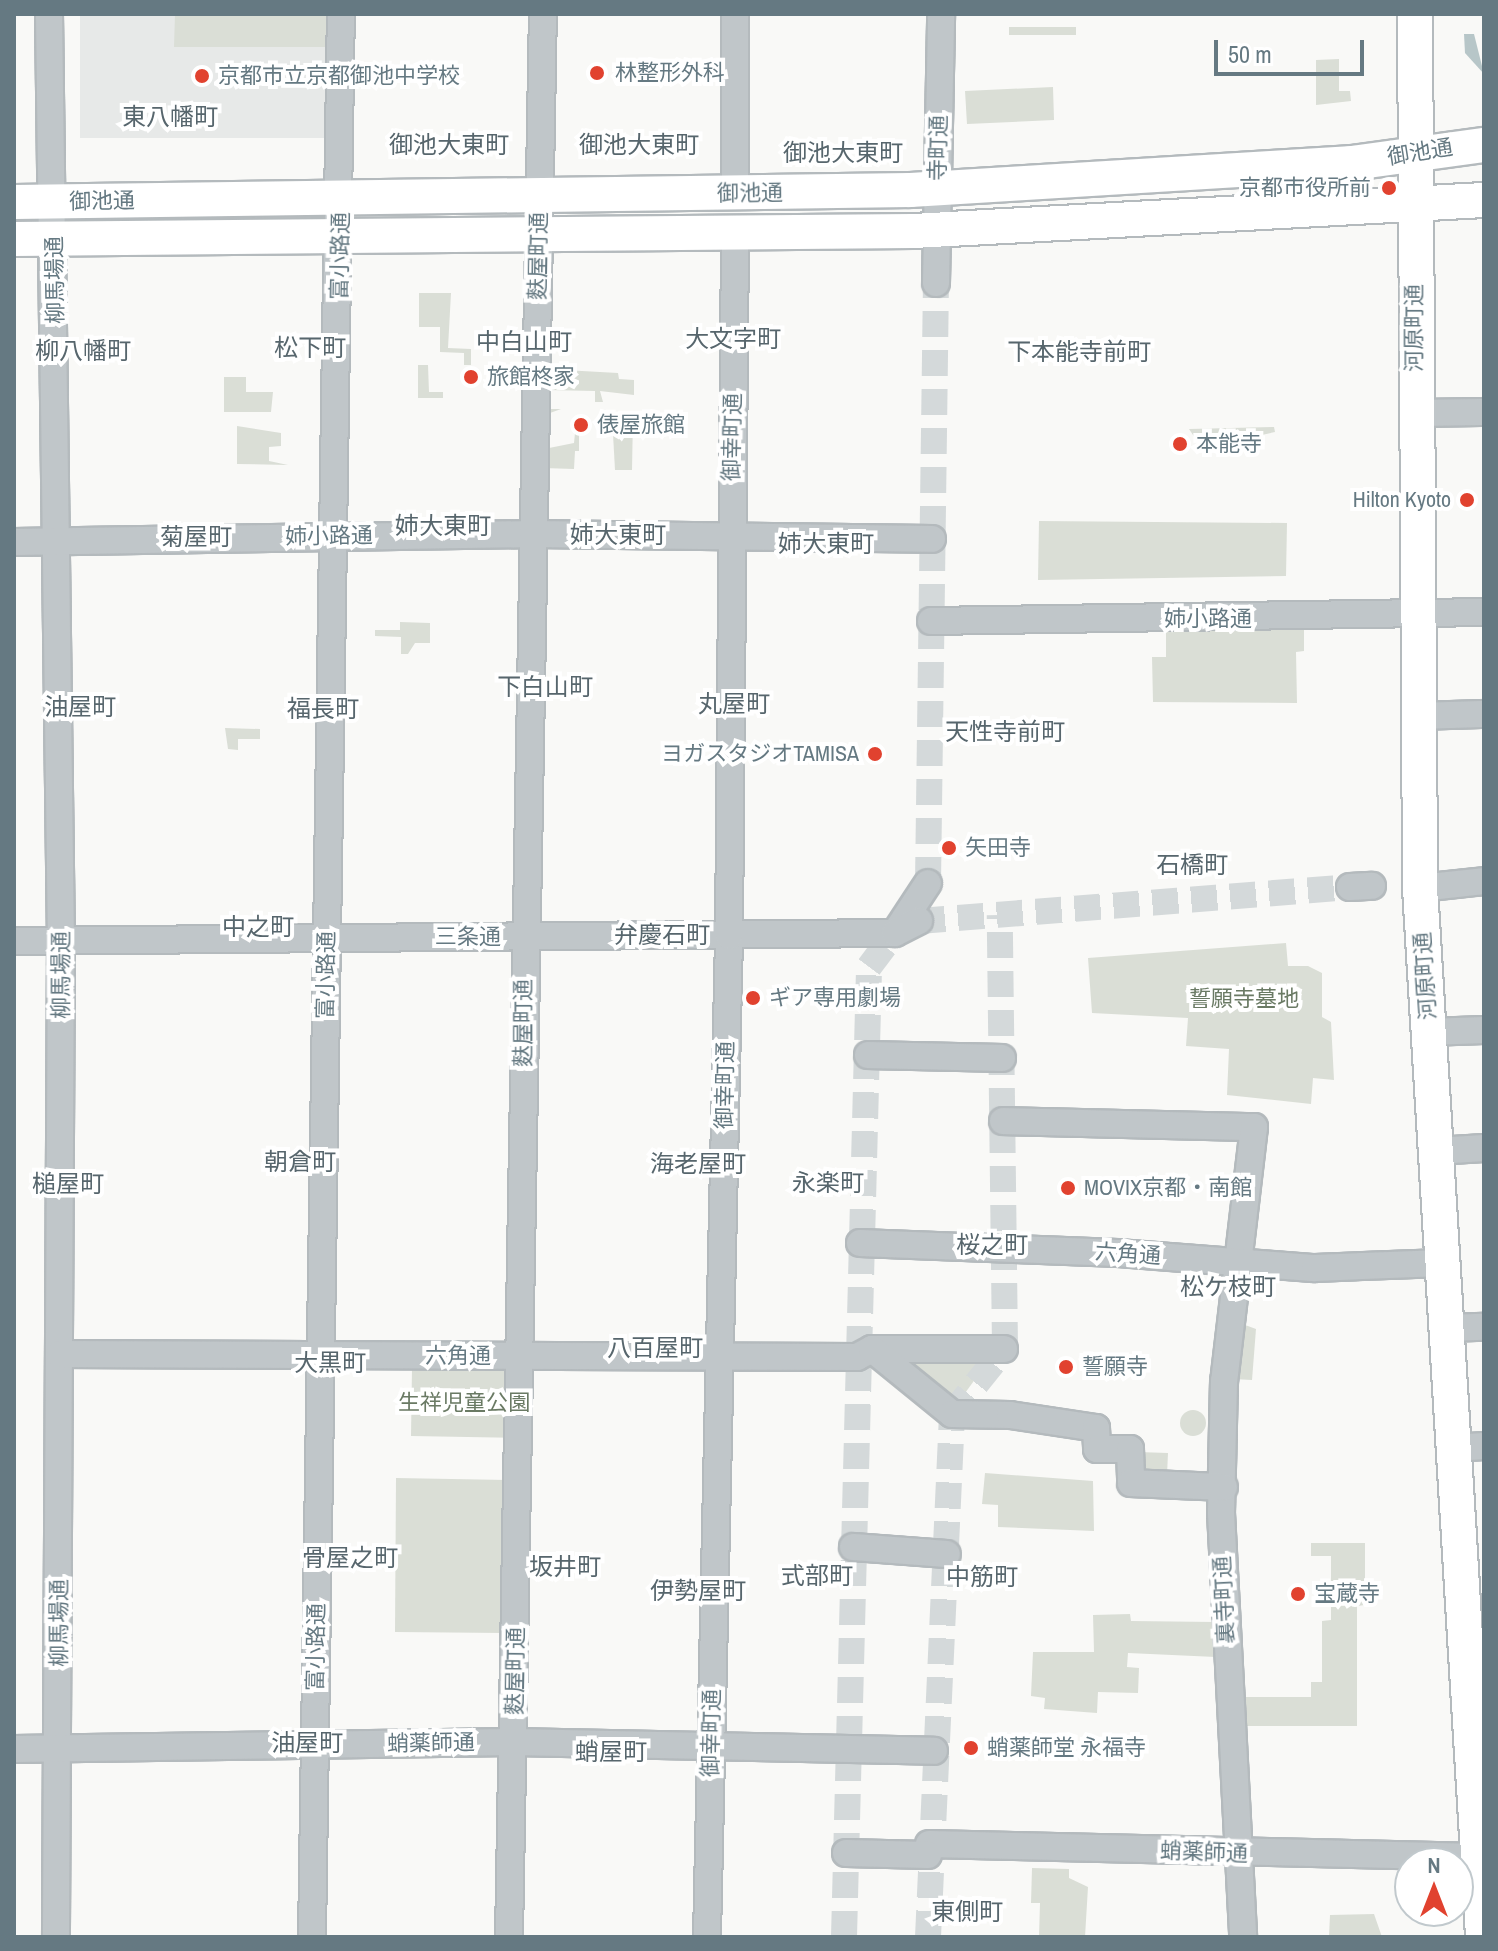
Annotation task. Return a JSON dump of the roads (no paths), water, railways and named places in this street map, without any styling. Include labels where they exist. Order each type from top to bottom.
[{"type":"main road","name":"河原町通","points":[[1415,14],[1415,614],[1420,888],[1446,1328],[1469,1447],[1483,1937]]},
{"type":"main road","name":"御池通","points":[[14,202],[937,188],[1352,163],[1484,145]]},
{"type":"main road","name":"御池通","points":[[14,239],[539,237],[937,229],[1414,200],[1484,200]]},
{"type":"street","name":"柳馬場通","points":[[49,14],[59,542],[61,941],[56,1937]]},
{"type":"street","name":"富小路通","points":[[312,1937],[342,198],[341,14]]},
{"type":"street","name":"麩屋町通","points":[[509,1937],[524,937],[543,14]]},
{"type":"street","points":[[735,14],[735,193]]},
{"type":"street","name":"寺町通","points":[[936,283],[941,14]]},
{"type":"street","name":"御幸町通","points":[[707,1937],[729,936],[735,234]]},
{"type":"street","points":[[1414,413],[1484,412]]},
{"type":"street","name":"姉小路通","points":[[14,542],[533,534],[932,539]]},
{"type":"street","name":"姉小路通","points":[[931,621],[1484,612]]},
{"type":"street","points":[[1416,716],[1484,714]]},
{"type":"street","points":[[1420,888],[1484,881]]},
{"type":"street","points":[[890,939],[928,883]]},
{"type":"street","name":"三条通","points":[[14,941],[327,936],[890,939],[919,921]]},
{"type":"street","points":[[1428,1032],[1484,1030]]},
{"type":"street","points":[[868,1055],[1002,1058]]},
{"type":"street","name":"裏寺町通","points":[[1003,1121],[1254,1127],[1224,1381],[1223,1591],[1243,1937]]},
{"type":"street","points":[[1436,1151],[1484,1148]]},
{"type":"street","name":"六角通","points":[[860,1243],[1331,1269],[1442,1263]]},
{"type":"street","points":[[1446,1328],[1484,1327]]},
{"type":"street","name":"六角通","points":[[60,1354],[719,1356],[1004,1349]]},
{"type":"street","points":[[865,1353],[952,1414],[1010,1415],[1096,1428],[1097,1449],[1130,1449],[1131,1483],[1224,1487]]},
{"type":"street","points":[[853,1547],[947,1554]]},
{"type":"street","name":"蛸薬師通","points":[[14,1749],[514,1742],[934,1751]]},
{"type":"street","name":"蛸薬師通","points":[[846,1853],[928,1849],[1479,1857]]},
{"type":"tunnel","points":[[928,883],[936,283]]},
{"type":"tunnel","points":[[919,921],[1350,887]]},
{"type":"tunnel","points":[[928,1937],[952,1414],[1005,1348],[1000,915]]},
{"type":"tunnel","points":[[844,1937],[869,967],[885,946]]},
{"type":"place","name":"林整形外科","points":[[597,73]]},
{"type":"place","name":"京都市立京都御池中学校","points":[[202,76]]},
{"type":"place","name":"京都市役所前","points":[[1389,188]]},
{"type":"place","name":"旅館柊家","points":[[471,377]]},
{"type":"place","name":"俵屋旅館","points":[[581,425]]},
{"type":"place","name":"本能寺","points":[[1180,444]]},
{"type":"place","name":"Hilton Kyoto","points":[[1467,500]]},
{"type":"place","name":"ヨガスタジオTAMISA","points":[[875,754]]},
{"type":"place","name":"矢田寺","points":[[949,848]]},
{"type":"place","name":"ギア専用劇場","points":[[753,998]]},
{"type":"place","name":"MOVIX京都・南館","points":[[1068,1188]]},
{"type":"place","name":"誓願寺","points":[[1066,1367]]},
{"type":"place","name":"宝蔵寺","points":[[1298,1594]]},
{"type":"place","name":"蛸薬師堂 永福寺","points":[[971,1748]]},
{"type":"district","name":"東八幡町","points":[[170,117]]},
{"type":"district","name":"御池大東町","points":[[449,145]]},
{"type":"district","name":"御池大東町","points":[[639,145]]},
{"type":"district","name":"御池大東町","points":[[843,153]]},
{"type":"district","name":"大文字町","points":[[733,339]]},
{"type":"district","name":"中白山町","points":[[524,342]]},
{"type":"district","name":"松下町","points":[[310,348]]},
{"type":"district","name":"柳八幡町","points":[[83,351]]},
{"type":"district","name":"下本能寺前町","points":[[1079,352]]},
{"type":"district","name":"姉大東町","points":[[443,526]]},
{"type":"district","name":"姉大東町","points":[[618,535]]},
{"type":"district","name":"菊屋町","points":[[196,537]]},
{"type":"district","name":"姉大東町","points":[[826,544]]},
{"type":"district","name":"下白山町","points":[[545,687]]},
{"type":"district","name":"丸屋町","points":[[734,704]]},
{"type":"district","name":"油屋町","points":[[80,707]]},
{"type":"district","name":"福長町","points":[[323,709]]},
{"type":"district","name":"天性寺前町","points":[[1005,732]]},
{"type":"district","name":"石橋町","points":[[1192,865]]},
{"type":"district","name":"中之町","points":[[258,927]]},
{"type":"district","name":"弁慶石町","points":[[662,935]]},
{"type":"district","name":"朝倉町","points":[[300,1162]]},
{"type":"district","name":"海老屋町","points":[[698,1164]]},
{"type":"district","name":"永楽町","points":[[828,1183]]},
{"type":"district","name":"槌屋町","points":[[68,1184]]},
{"type":"district","name":"桜之町","points":[[992,1245]]},
{"type":"district","name":"松ケ枝町","points":[[1228,1287]]},
{"type":"district","name":"八百屋町","points":[[655,1348]]},
{"type":"district","name":"大黒町","points":[[330,1363]]},
{"type":"district","name":"骨屋之町","points":[[350,1558]]},
{"type":"district","name":"坂井町","points":[[565,1567]]},
{"type":"district","name":"式部町","points":[[817,1576]]},
{"type":"district","name":"中筋町","points":[[982,1577]]},
{"type":"district","name":"伊勢屋町","points":[[698,1591]]},
{"type":"district","name":"油屋町","points":[[307,1743]]},
{"type":"district","name":"蛸屋町","points":[[611,1752]]},
{"type":"district","name":"東側町","points":[[967,1912]]},
{"type":"park label","name":"誓願寺墓地","points":[[1244,999]]},
{"type":"park label","name":"生祥児童公園","points":[[464,1403]]}]
